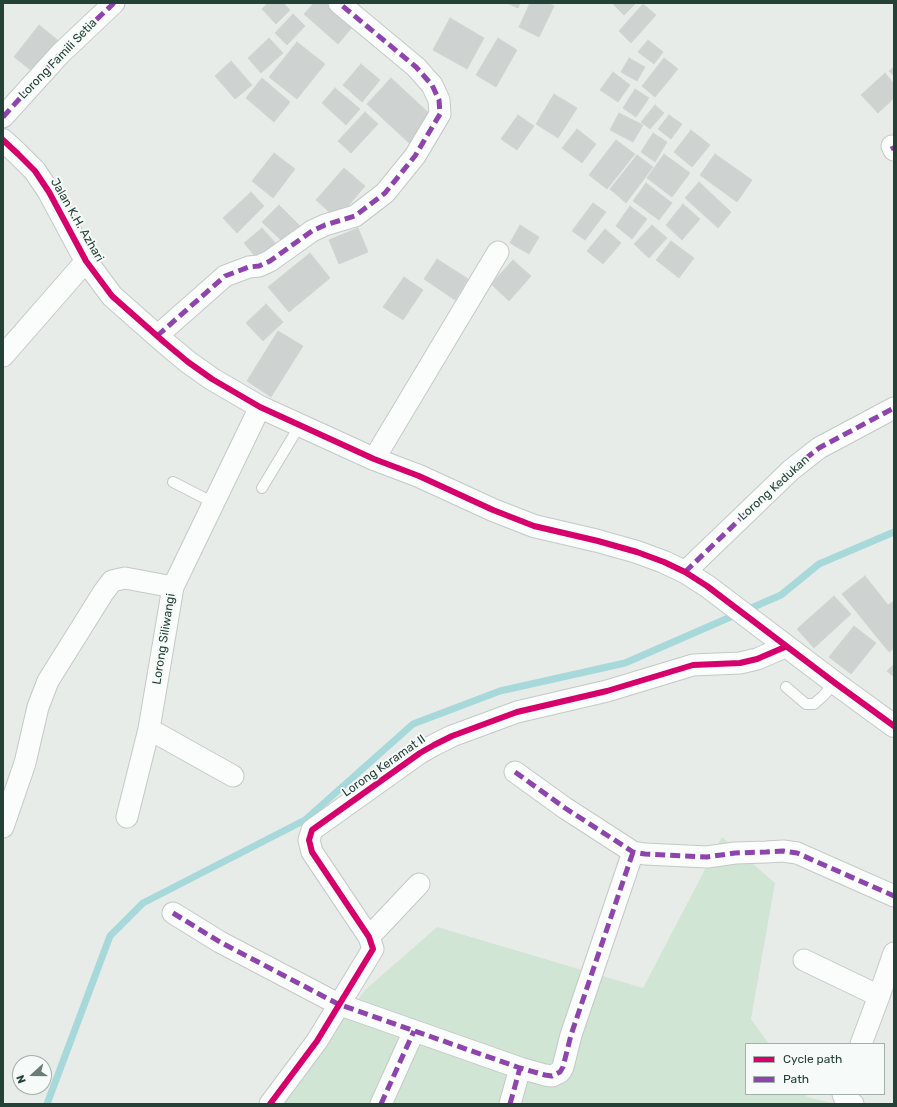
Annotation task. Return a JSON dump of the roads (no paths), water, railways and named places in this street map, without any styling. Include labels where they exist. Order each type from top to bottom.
[{"type":"street","name":"Lorong Famili Setia","points":[[3,117],[60,54],[114,3]]},
{"type":"street","points":[[157,336],[225,276],[249,267],[259,266],[270,261],[312,231],[324,225],[355,216],[385,193],[415,156],[440,114],[439,100],[432,85],[416,67],[339,3]]},
{"type":"street","name":"Jalan K.H. Azhari","points":[[3,140],[30,167],[49,192],[92,269],[112,296],[188,362],[212,379],[260,407],[374,459],[419,476],[493,510],[534,526],[637,552],[685,572],[707,586],[834,684],[894,726]]},
{"type":"street","points":[[374,459],[498,252]]},
{"type":"street","points":[[3,356],[92,269]]},
{"type":"street","name":"Lorong Siliwangi","points":[[127,817],[149,730],[173,587],[260,407]]},
{"type":"street","name":"Lorong Kedukan","points":[[685,572],[791,470],[819,448],[894,408]]},
{"type":"street","points":[[3,827],[25,762],[38,707],[48,681],[103,593],[112,581],[125,578],[173,587]]},
{"type":"street","name":"Lorong Keramat II","points":[[369,937],[312,852],[310,846],[310,835],[312,830],[420,753],[452,736],[517,712],[607,691],[693,665],[740,663],[757,659],[785,647]]},
{"type":"street","points":[[149,730],[233,776]]},
{"type":"street","points":[[515,772],[565,808],[633,852],[707,857],[751,852],[783,851],[797,853],[894,896]]},
{"type":"street","points":[[173,914],[220,942],[338,1004],[520,1068],[552,1076],[560,1072],[563,1067],[571,1035],[633,852]]},
{"type":"street","points":[[270,1104],[317,1041],[338,1004],[373,950],[369,937],[419,884]]},
{"type":"street","points":[[804,960],[879,996]]},
{"type":"street","points":[[861,1043],[892,965]]},
{"type":"street","points":[[381,1104],[414,1030]]},
{"type":"street","points":[[510,1104],[520,1068]]},
{"type":"street","points":[[843,1095],[845,1099],[853,1104]]},
{"type":"lane","points":[[262,488],[300,425]]},
{"type":"lane","points":[[173,482],[214,503]]},
{"type":"lane","points":[[786,687],[806,704],[814,704],[834,684]]},
{"type":"waterway","points":[[47,1104],[110,936],[143,903],[305,820],[413,724],[500,691],[625,663],[781,595],[819,564],[894,532]]}]
